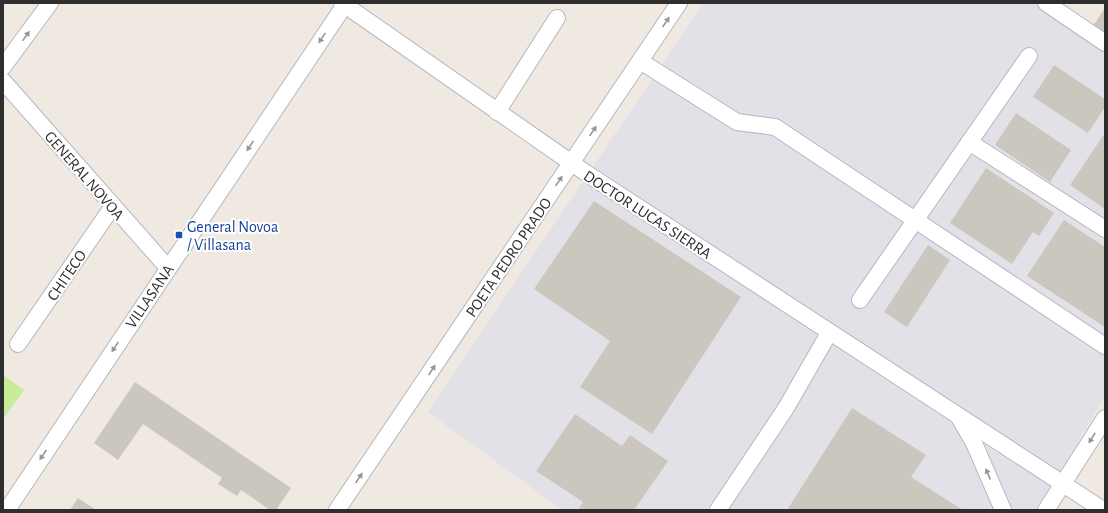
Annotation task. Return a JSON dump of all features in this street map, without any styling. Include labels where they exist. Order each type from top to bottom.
[{"type":"street","points":[[3,67],[50,3]]},
{"type":"street","name":"POETA PEDRO PRADO","points":[[337,510],[679,3]]},
{"type":"street","points":[[1046,3],[1063,8],[1105,43]]},
{"type":"street","name":"DOCTOR LUCAS SIERRA","points":[[344,4],[572,163],[829,333],[1062,485],[1103,510]]},
{"type":"street","name":"VILLASANA","points":[[6,510],[344,4]]},
{"type":"street","points":[[497,112],[558,18]]},
{"type":"street","points":[[860,300],[1029,56]]},
{"type":"street","points":[[640,61],[737,122],[776,127],[1105,346]]},
{"type":"street","name":"GENERAL NOVOA","points":[[3,81],[168,268]]},
{"type":"street","points":[[969,142],[1105,230]]},
{"type":"street","name":"CHITECO","points":[[18,344],[113,206]]},
{"type":"street","points":[[718,510],[786,408],[829,333]]},
{"type":"street","name":"DOCTOR LUCAS SIERRA","points":[[960,418],[976,449],[1003,510]]},
{"type":"street","points":[[1046,510],[1105,418]]},
{"type":"shaded area","points":[[703,3],[1046,3],[1043,9],[1105,53],[1105,396],[1066,462],[1035,510],[562,510],[428,412]]},
{"type":"green space","points":[[3,375],[24,390],[3,419]]},
{"type":"building","points":[[1105,8],[1105,35],[1093,26]]},
{"type":"building","points":[[1054,65],[1105,99],[1105,107],[1088,133],[1033,97]]},
{"type":"building","points":[[1016,113],[1071,150],[1050,182],[995,145]]},
{"type":"building","points":[[1105,133],[1105,209],[1070,185]]},
{"type":"building","points":[[986,168],[1054,213],[1039,236],[1033,232],[1012,264],[950,223]]},
{"type":"building","points":[[594,201],[741,297],[652,434],[580,387],[610,341],[534,289]]},
{"type":"building","points":[[1064,220],[1105,247],[1105,327],[1027,276]]},
{"type":"building","points":[[928,245],[950,260],[907,327],[884,312]]},
{"type":"building","points":[[135,382],[291,488],[276,510],[270,510],[241,490],[237,496],[218,484],[222,478],[143,424],[118,460],[94,443]]},
{"type":"building","points":[[852,408],[926,455],[911,477],[963,510],[787,510]]},
{"type":"building","points":[[575,414],[622,446],[630,435],[668,461],[634,510],[578,510],[583,502],[536,471]]},
{"type":"building","points":[[78,498],[96,510],[70,510]]},
{"type":"place","name":"General Novoa / Villasana","points":[[179,235]]}]
